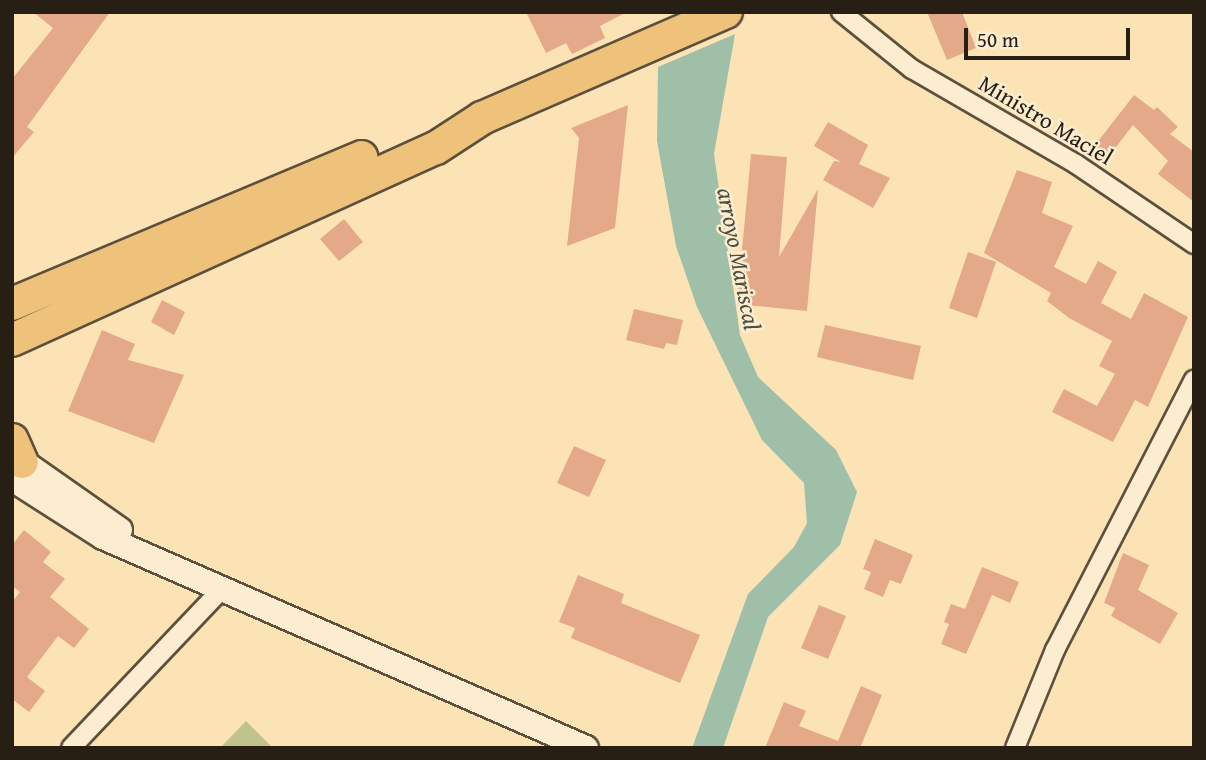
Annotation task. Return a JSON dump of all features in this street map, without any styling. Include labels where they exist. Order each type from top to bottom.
[{"type":"highway","points":[[14,345],[436,148],[482,118],[726,12]]},
{"type":"highway","points":[[12,304],[430,127],[482,118]]},
{"type":"main road","points":[[15,459],[116,526],[137,548],[586,748]]},
{"type":"street","name":"Ministro Maciel","points":[[841,12],[912,69],[1076,164],[1194,244]]},
{"type":"street","points":[[1015,748],[1055,650],[1194,380]]},
{"type":"street","points":[[71,748],[224,587]]},
{"type":"green space","points":[[246,721],[273,748],[220,748]]},
{"type":"shaded area","points":[[735,34],[714,154],[740,335],[758,377],[836,450],[857,492],[840,545],[768,617],[723,748],[692,748],[748,594],[794,547],[807,523],[804,483],[762,440],[697,307],[676,246],[657,141],[658,67]]},
{"type":"building","points":[[33,12],[110,12],[27,127],[34,132],[12,158],[12,79],[53,28]]},
{"type":"building","points":[[526,12],[627,12],[600,26],[605,38],[572,54],[566,43],[546,53]]},
{"type":"building","points":[[927,12],[962,12],[976,48],[947,60]]},
{"type":"building","points":[[1134,95],[1154,110],[1157,107],[1178,127],[1170,134],[1194,152],[1194,202],[1158,174],[1168,161],[1133,125],[1106,160],[1092,149]]},
{"type":"building","points":[[628,105],[615,228],[567,246],[579,138],[571,128]]},
{"type":"building","points":[[828,122],[868,145],[859,164],[890,178],[873,208],[823,180],[834,161],[841,162],[814,146]]},
{"type":"building","points":[[751,154],[787,157],[779,257],[818,189],[807,311],[737,304]]},
{"type":"building","points":[[1017,170],[1052,182],[1042,213],[1073,226],[1054,267],[1086,284],[1098,261],[1117,272],[1101,303],[1131,319],[1144,293],[1188,317],[1148,407],[1135,400],[1113,442],[1052,412],[1064,389],[1097,406],[1115,374],[1099,366],[1112,341],[1069,318],[1047,301],[1051,293],[984,253]]},
{"type":"building","points":[[344,219],[363,242],[339,261],[320,239]]},
{"type":"building","points":[[968,252],[996,262],[977,318],[949,308]]},
{"type":"building","points":[[162,300],[185,312],[174,335],[151,322]]},
{"type":"building","points":[[634,309],[683,320],[677,345],[666,343],[664,349],[626,340]]},
{"type":"building","points":[[825,325],[921,346],[913,380],[817,357]]},
{"type":"building","points":[[102,330],[135,344],[128,360],[184,375],[154,443],[68,411]]},
{"type":"building","points":[[574,446],[606,460],[589,497],[557,483]]},
{"type":"building","points":[[24,530],[51,552],[43,562],[65,579],[50,597],[89,629],[74,648],[58,636],[27,677],[45,691],[29,712],[12,699],[12,602],[20,592],[12,586],[12,545]]},
{"type":"building","points":[[875,539],[913,555],[901,584],[890,580],[883,597],[864,589],[871,572],[863,569]]},
{"type":"building","points":[[1123,553],[1149,565],[1138,590],[1178,613],[1160,644],[1111,616],[1115,608],[1104,603]]},
{"type":"building","points":[[982,567],[1019,582],[1010,603],[992,595],[966,654],[941,644],[949,624],[944,622],[951,604],[965,609]]},
{"type":"building","points":[[578,575],[624,594],[621,603],[700,635],[680,683],[571,638],[575,628],[559,622]]},
{"type":"building","points":[[819,605],[846,616],[828,659],[801,648]]},
{"type":"building","points":[[861,686],[882,695],[860,748],[765,748],[784,702],[806,711],[799,726],[838,741]]},
{"type":"water label","name":"arroyo Mariscal","points":[[739,259]]}]
